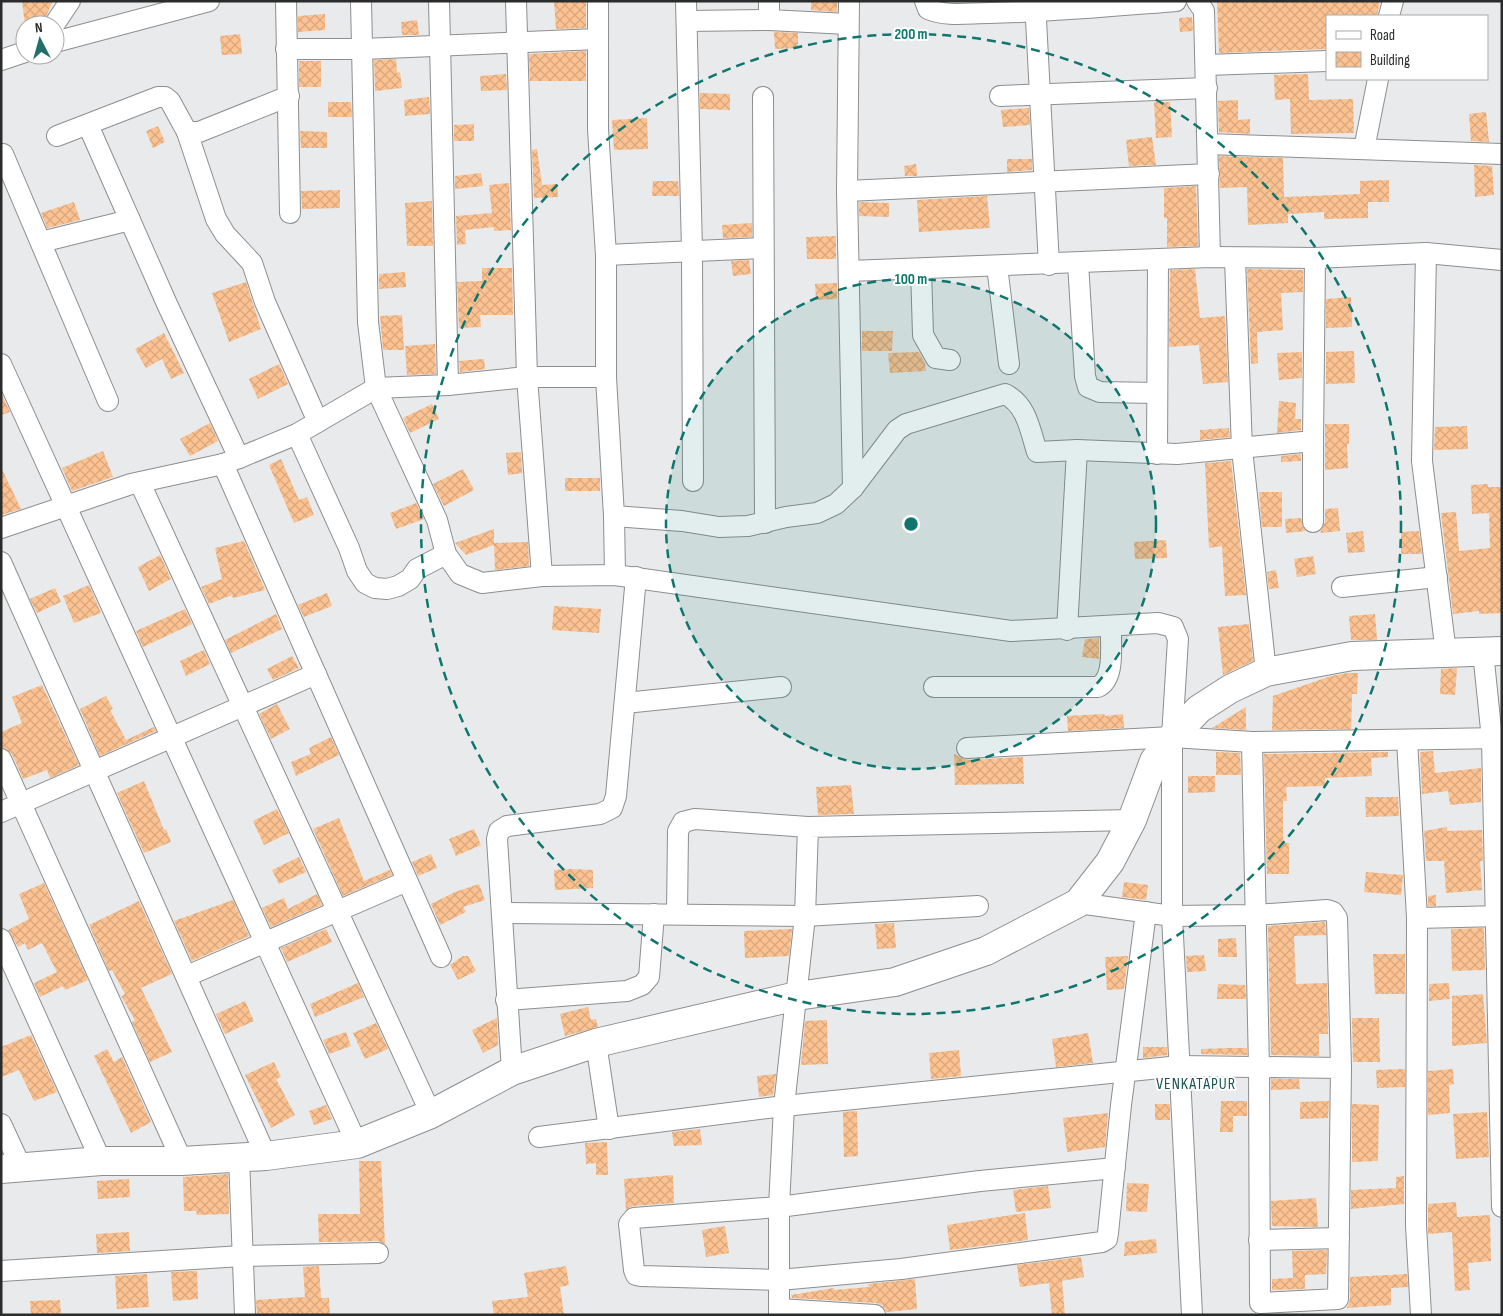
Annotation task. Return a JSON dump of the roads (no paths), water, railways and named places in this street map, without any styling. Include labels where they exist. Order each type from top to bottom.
[{"type":"street","points":[[60,15],[69,1]]},
{"type":"street","points":[[65,39],[209,1]]},
{"type":"street","points":[[286,1],[290,213]]},
{"type":"street","points":[[361,1],[368,322],[376,388],[437,520],[446,554],[460,574],[482,583],[542,576],[615,575],[636,577],[1011,632],[1158,623],[1173,627],[1178,639],[1172,737],[1172,916],[1192,1315]]},
{"type":"street","points":[[439,1],[442,46],[448,385]]},
{"type":"street","points":[[516,1],[526,377],[542,576]]},
{"type":"street","points":[[598,1],[598,129],[606,255],[606,377],[614,516],[615,575]]},
{"type":"street","points":[[686,1],[692,251],[693,481]]},
{"type":"street","points":[[849,1],[847,191],[854,488]]},
{"type":"street","points":[[925,1],[928,9],[935,12],[1176,1]]},
{"type":"street","points":[[1197,1],[1204,11],[1210,257]]},
{"type":"street","points":[[1389,15],[1392,1]]},
{"type":"street","points":[[1035,7],[1049,264]]},
{"type":"street","points":[[687,21],[769,10],[848,24]]},
{"type":"street","points":[[286,49],[442,46],[598,39]]},
{"type":"street","points":[[1,60],[15,55]]},
{"type":"street","points":[[1206,65],[1326,61]]},
{"type":"street","points":[[1364,149],[1378,80]]},
{"type":"street","points":[[1000,96],[1207,88]]},
{"type":"street","points":[[187,132],[199,132],[289,96]]},
{"type":"street","points":[[57,136],[158,97],[165,97],[170,101],[187,132],[216,219],[225,234],[252,263],[265,302],[318,422]]},
{"type":"street","points":[[762,97],[765,523]]},
{"type":"street","points":[[88,125],[231,461],[316,674],[441,956]]},
{"type":"street","points":[[1208,144],[1502,154]]},
{"type":"street","points":[[3,154],[108,401]]},
{"type":"street","points":[[847,191],[1209,174]]},
{"type":"street","points":[[41,242],[130,220]]},
{"type":"street","points":[[606,255],[763,248]]},
{"type":"street","points":[[849,271],[1210,257],[1235,259],[1315,258],[1426,253],[1502,260]]},
{"type":"street","points":[[1426,253],[1422,461],[1446,653]]},
{"type":"street","points":[[1313,522],[1315,258]]},
{"type":"street","points":[[1235,259],[1242,449],[1266,672]]},
{"type":"street","points":[[1156,454],[1158,260]]},
{"type":"street","points":[[1078,263],[1085,376],[1088,386],[1100,392],[1157,393]]},
{"type":"street","points":[[997,266],[1009,364]]},
{"type":"street","points":[[921,269],[923,334],[936,358],[950,360]]},
{"type":"street","points":[[1,364],[67,504],[357,1144]]},
{"type":"street","points":[[1,528],[67,504],[140,483],[231,461],[297,434],[376,388],[448,385],[526,377],[606,377]]},
{"type":"street","points":[[614,516],[667,520],[719,527],[748,526],[817,513],[836,504],[854,488],[897,430],[906,424],[1005,394],[1014,399],[1023,410],[1037,452],[1078,450],[1156,454],[1242,449],[1313,441]]},
{"type":"street","points":[[297,434],[349,548],[357,571],[365,583],[376,588],[387,589],[398,586],[410,579],[417,569],[446,554]]},
{"type":"street","points":[[1067,630],[1078,450]]},
{"type":"street","points":[[140,483],[431,1114]]},
{"type":"street","points":[[1,562],[266,1156]]},
{"type":"street","points":[[512,1071],[497,839],[499,831],[507,826],[600,814],[612,808],[616,796],[636,577]]},
{"type":"street","points":[[1342,587],[1436,577]]},
{"type":"street","points":[[934,688],[1098,687],[1105,684],[1109,676],[1111,626]]},
{"type":"street","points":[[1,1124],[11,1168],[101,1161],[182,1161],[266,1156],[357,1144],[431,1114],[512,1071],[596,1043],[796,996],[895,982],[986,951],[1078,903],[1110,862],[1132,820],[1154,761],[1172,737],[1199,709],[1230,689],[1266,672],[1352,656],[1492,652],[1497,738],[1502,1207]]},
{"type":"street","points":[[1,812],[316,674]]},
{"type":"street","points":[[625,703],[781,687]]},
{"type":"street","points":[[967,748],[1172,737],[1252,742],[1497,738]]},
{"type":"street","points":[[1407,740],[1417,918],[1416,1225],[1421,1315]]},
{"type":"street","points":[[1078,903],[1172,916],[1255,915],[1327,910],[1333,912],[1337,918],[1341,1068],[1338,1299],[1260,1303],[1259,1068],[1255,915],[1252,742]]},
{"type":"street","points":[[1,759],[182,1161]]},
{"type":"street","points":[[677,914],[678,831],[683,822],[695,819],[808,827],[1132,820]]},
{"type":"street","points":[[808,827],[805,916],[784,1106],[779,1207],[779,1312],[875,1315]]},
{"type":"street","points":[[187,976],[407,881]]},
{"type":"street","points":[[503,913],[805,916],[978,906]]},
{"type":"street","points":[[1115,1168],[980,1181],[779,1207],[634,1218],[629,1224],[634,1270],[636,1274],[779,1280],[901,1269],[1102,1242],[1107,1239],[1146,912]]},
{"type":"street","points":[[506,1000],[627,991],[642,985],[649,977],[654,914]]},
{"type":"street","points":[[1417,918],[1498,916]]},
{"type":"street","points":[[1,939],[101,1161]]},
{"type":"street","points":[[596,1043],[609,1129]]},
{"type":"street","points":[[538,1137],[784,1106],[1126,1073],[1180,1066],[1341,1068]]},
{"type":"street","points":[[239,1157],[246,1315]]},
{"type":"street","points":[[1259,1240],[1338,1238]]},
{"type":"street","points":[[1,1271],[242,1256],[378,1253]]},
{"type":"district","name":"VENKATAPUR","points":[[1196,1083]]}]
